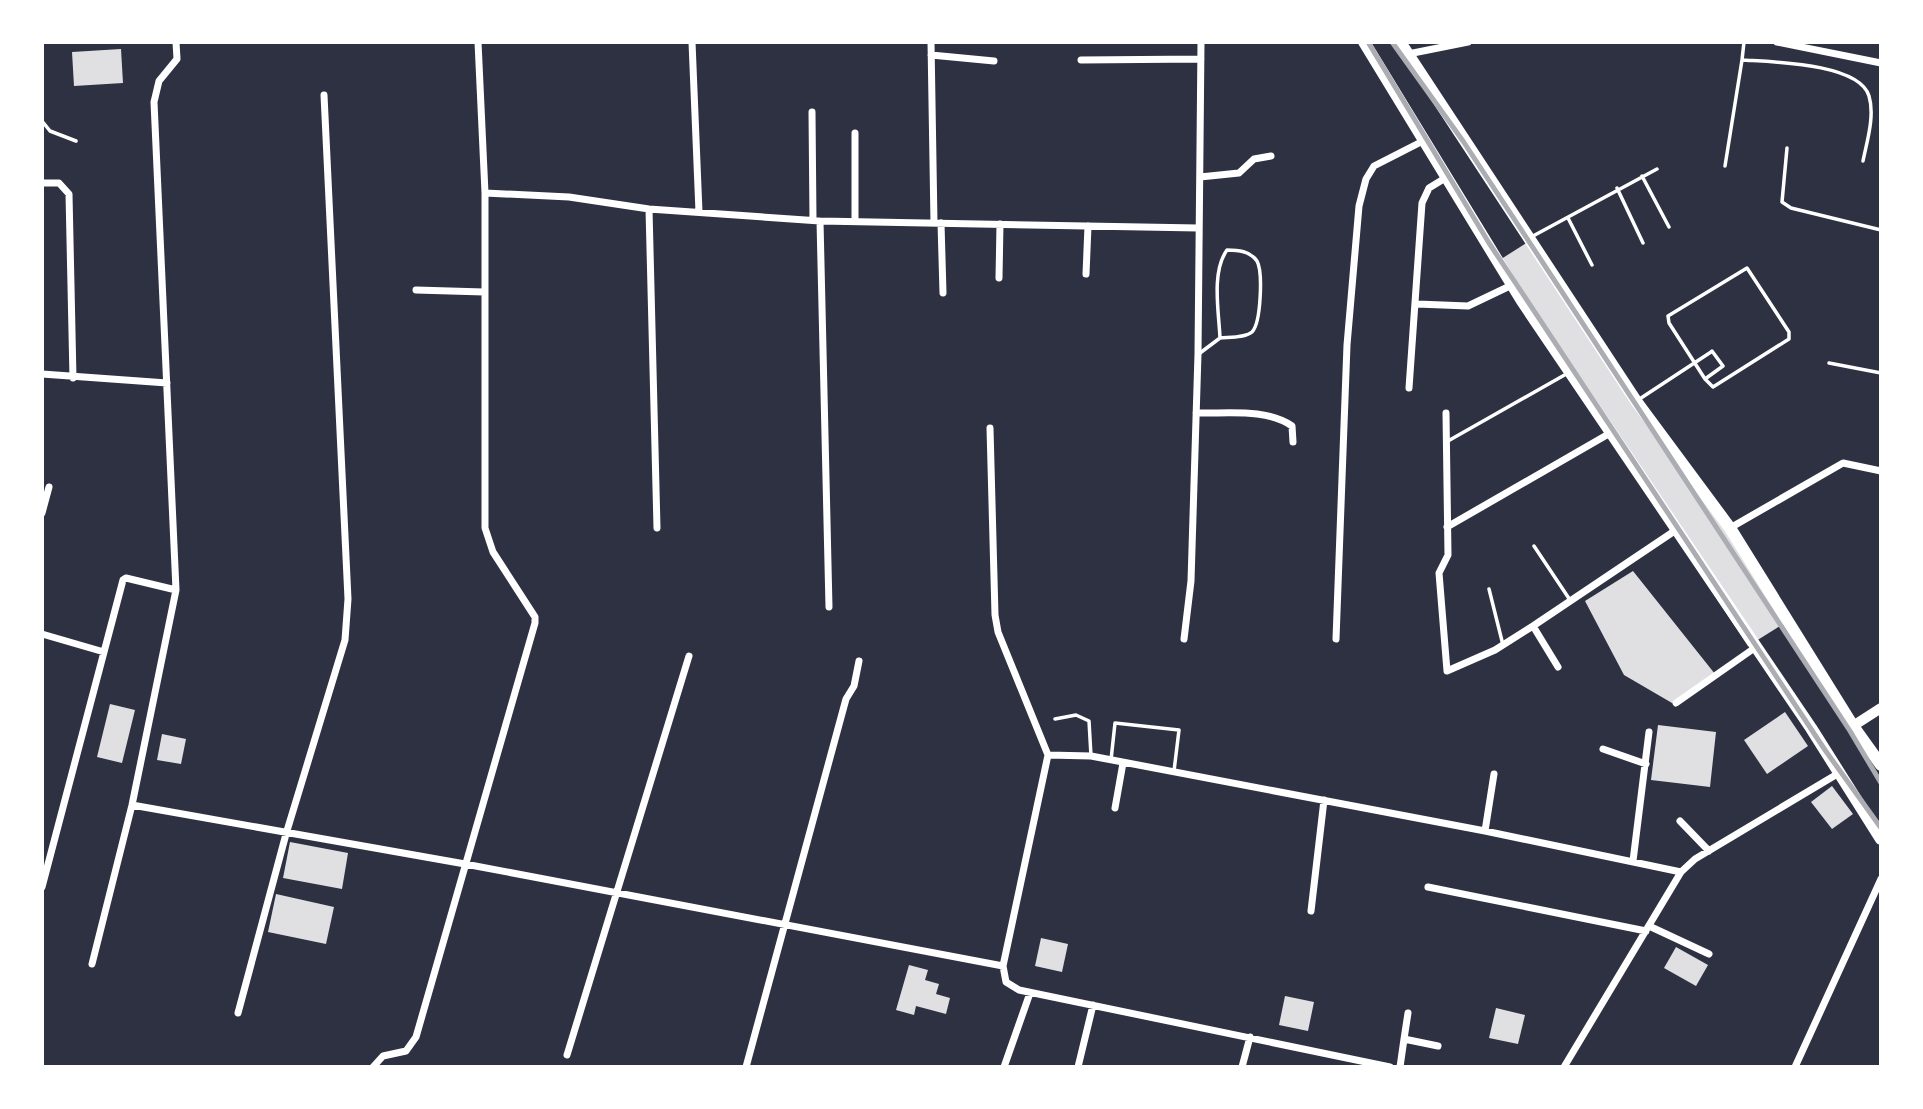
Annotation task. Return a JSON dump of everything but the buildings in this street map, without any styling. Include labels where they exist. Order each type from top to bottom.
[{"type":"main road","points":[[1364,42],[1513,284],[1881,839]]},
{"type":"main road","points":[[1400,42],[1636,401],[1730,528],[1853,726],[1881,765]]},
{"type":"street","points":[[92,964],[132,805],[176,590],[154,102],[159,81],[177,59],[176,42]]},
{"type":"street","points":[[373,1067],[383,1056],[406,1051],[416,1037],[535,624],[535,617],[493,552],[485,528],[485,193],[478,42]]},
{"type":"street","points":[[692,42],[699,212]]},
{"type":"street","points":[[931,42],[937,223],[943,293]]},
{"type":"street","points":[[1184,639],[1191,581],[1198,355],[1201,42]]},
{"type":"street","points":[[1408,54],[1438,44],[1468,42]]},
{"type":"street","points":[[1777,42],[1816,46],[1881,62]]},
{"type":"street","points":[[930,55],[994,61]]},
{"type":"street","points":[[1080,60],[1201,59]]},
{"type":"street","points":[[238,1013],[286,834],[345,640],[348,598],[324,95]]},
{"type":"street","points":[[812,112],[829,607]]},
{"type":"street","points":[[855,133],[855,221]]},
{"type":"street","points":[[1336,639],[1347,345],[1359,206],[1366,179],[1374,166],[1423,141]]},
{"type":"street","points":[[1200,177],[1239,173],[1254,159],[1271,156]]},
{"type":"street","points":[[1409,388],[1422,203],[1429,188],[1447,177]]},
{"type":"street","points":[[42,183],[59,183],[69,194],[73,378]]},
{"type":"street","points":[[485,193],[569,197],[649,209],[816,221],[1198,228]]},
{"type":"street","points":[[649,209],[657,528]]},
{"type":"street","points":[[999,278],[1000,224]]},
{"type":"street","points":[[1086,274],[1088,226]]},
{"type":"street","points":[[1417,304],[1468,306],[1513,284]]},
{"type":"street","points":[[416,290],[484,292]]},
{"type":"street","points":[[42,374],[167,383]]},
{"type":"street","points":[[1196,413],[1259,414],[1283,420],[1292,426],[1293,442]]},
{"type":"street","points":[[1446,413],[1448,555],[1439,573],[1447,671],[1503,645],[1676,530]]},
{"type":"street","points":[[990,428],[995,615],[998,632],[1048,755],[1003,966],[1006,982],[1030,993],[1390,1067]]},
{"type":"street","points":[[1447,527],[1612,432]]},
{"type":"street","points":[[1730,528],[1843,463],[1881,471]]},
{"type":"street","points":[[42,513],[49,487]]},
{"type":"street","points":[[42,887],[121,586],[126,578],[176,590]]},
{"type":"street","points":[[1533,626],[1558,667]]},
{"type":"street","points":[[42,634],[104,652]]},
{"type":"street","points":[[1676,703],[1756,647]]},
{"type":"street","points":[[567,1055],[614,894],[689,656]]},
{"type":"street","points":[[746,1067],[783,923],[859,662]]},
{"type":"street","points":[[1853,726],[1881,708]]},
{"type":"street","points":[[1633,861],[1649,732]]},
{"type":"street","points":[[1603,749],[1646,764]]},
{"type":"street","points":[[1048,755],[1091,756],[1485,831],[1681,872]]},
{"type":"street","points":[[1115,808],[1123,763]]},
{"type":"street","points":[[1564,1067],[1681,872],[1709,851],[1839,773]]},
{"type":"street","points":[[1485,831],[1494,774]]},
{"type":"street","points":[[1311,911],[1324,800]]},
{"type":"street","points":[[132,805],[465,864],[1003,966]]},
{"type":"street","points":[[1680,821],[1709,851]]},
{"type":"street","points":[[1795,1067],[1881,879]]},
{"type":"street","points":[[1428,887],[1647,928],[1709,954]]},
{"type":"street","points":[[1004,1067],[1030,993]]},
{"type":"street","points":[[1078,1067],[1093,1005]]},
{"type":"street","points":[[1399,1067],[1408,1013]]},
{"type":"street","points":[[1242,1067],[1250,1037]]},
{"type":"street","points":[[1404,1039],[1438,1046]]},
{"type":"lane","points":[[1725,166],[1744,42]]},
{"type":"lane","points":[[1742,60],[1838,71],[1860,81],[1869,95],[1871,115],[1863,161]]},
{"type":"lane","points":[[42,121],[50,131],[76,141]]},
{"type":"lane","points":[[1787,148],[1782,202],[1791,208],[1881,230]]},
{"type":"lane","points":[[1530,237],[1617,188],[1657,169]]},
{"type":"lane","points":[[1642,176],[1669,227]]},
{"type":"lane","points":[[1617,188],[1643,243]]},
{"type":"lane","points":[[1568,218],[1592,265]]},
{"type":"lane","points":[[1198,355],[1220,338],[1249,335],[1255,329],[1260,269],[1250,254],[1238,250],[1227,250],[1222,257],[1219,271],[1220,338]]},
{"type":"lane","points":[[1747,268],[1789,332],[1789,339],[1713,387],[1694,363],[1669,323],[1668,316],[1747,268]]},
{"type":"lane","points":[[1636,401],[1710,352],[1716,353],[1723,366],[1705,379]]},
{"type":"lane","points":[[1829,363],[1881,373]]},
{"type":"lane","points":[[1448,441],[1571,372]]},
{"type":"lane","points":[[1534,546],[1571,601]]},
{"type":"lane","points":[[1489,589],[1503,645]]},
{"type":"lane","points":[[1055,719],[1076,715],[1089,721],[1091,756]]},
{"type":"lane","points":[[1111,760],[1115,723],[1179,730],[1174,773]]},
{"type":"railway","points":[[1368,42],[1489,243],[1825,750],[1881,828]]},
{"type":"railway","points":[[1392,42],[1463,141],[1850,731],[1881,783]]}]
